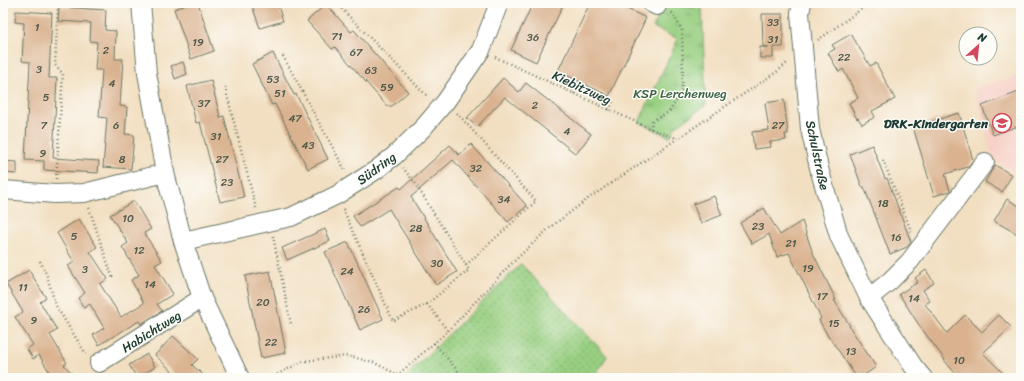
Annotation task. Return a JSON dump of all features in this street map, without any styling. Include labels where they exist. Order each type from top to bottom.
[{"type":"street","points":[[141,3],[147,73],[165,173],[183,240],[202,298],[240,378]]},
{"type":"street","name":"Südring","points":[[183,240],[292,217],[337,195],[376,170],[394,156],[423,128],[446,101],[481,50],[499,3]]},
{"type":"street","name":"Schulstraße","points":[[802,3],[800,13],[810,129],[820,172],[839,236],[869,298],[923,378]]},
{"type":"street","points":[[869,298],[890,282],[910,261],[985,162]]},
{"type":"street","points":[[3,190],[55,194],[84,193],[165,173]]},
{"type":"street","name":"Habichtweg","points":[[99,363],[202,298]]},
{"type":"path","points":[[57,165],[63,74],[55,65],[58,3]]},
{"type":"path","points":[[336,3],[421,90]]},
{"type":"path","points":[[394,378],[448,331],[509,266],[547,230],[589,198],[778,71],[804,49],[870,3]]},
{"type":"path","points":[[651,129],[652,121],[668,112],[681,93],[684,73],[682,30],[672,14],[654,4]]},
{"type":"path","name":"Kiebitzweg","points":[[481,50],[609,110],[677,139]]},
{"type":"path","points":[[283,56],[342,165]]},
{"type":"path","points":[[574,94],[579,84]]},
{"type":"path","points":[[225,87],[255,206]]},
{"type":"path","points":[[609,110],[614,99]]},
{"type":"path","points":[[446,101],[536,201],[466,265]]},
{"type":"path","points":[[337,195],[393,321],[427,304],[469,270],[415,183],[394,156]]},
{"type":"path","points":[[883,160],[919,250]]},
{"type":"path","points":[[84,193],[113,279]]},
{"type":"path","points":[[270,222],[291,324]]},
{"type":"path","points":[[40,261],[47,276],[56,306],[87,356],[99,363]]},
{"type":"path","points":[[427,304],[448,331]]},
{"type":"path","points":[[434,343],[464,378]]},
{"type":"path","points":[[270,378],[304,361],[347,356],[373,362],[398,375]]},
{"type":"shaded area","name":"DRK-Kindergarten","points":[[1021,76],[1021,176],[993,160],[974,87]]},
{"type":"green space","name":"KSP Lerchenweg","points":[[664,4],[702,9],[706,105],[675,127],[670,137],[639,122],[678,39],[653,27]]},
{"type":"green space","points":[[521,264],[607,356],[594,378],[404,378]]},
{"type":"building","points":[[192,3],[198,3],[214,51],[191,59],[174,9]]},
{"type":"building","points":[[251,3],[277,3],[283,21],[260,28]]},
{"type":"building","points":[[533,3],[564,3],[536,62],[511,50]]},
{"type":"building","points":[[590,3],[615,3],[646,18],[609,96],[558,71]]},
{"type":"building","points":[[326,4],[351,32],[354,30],[408,92],[392,106],[387,106],[335,47],[332,49],[307,21]]},
{"type":"building","points":[[59,7],[106,10],[105,30],[116,31],[115,59],[123,59],[120,106],[127,107],[125,134],[134,135],[131,169],[103,167],[107,118],[99,117],[102,70],[95,70],[97,42],[90,41],[91,23],[58,21]]},
{"type":"building","points":[[16,11],[52,13],[49,78],[57,78],[53,158],[99,161],[98,173],[44,170],[44,161],[25,160],[30,62],[22,61],[24,23],[15,22]]},
{"type":"building","points":[[762,14],[783,14],[783,47],[773,47],[773,58],[760,58],[760,47],[763,47]]},
{"type":"building","points":[[851,34],[870,66],[876,63],[895,99],[872,111],[875,117],[862,124],[858,118],[857,119],[849,103],[858,98],[843,69],[839,72],[828,53],[835,49],[832,45]]},
{"type":"building","points":[[273,53],[294,95],[296,94],[328,159],[308,169],[275,104],[272,105],[252,64]]},
{"type":"building","points":[[183,62],[187,74],[175,79],[171,66]]},
{"type":"building","points":[[503,78],[519,92],[526,83],[591,134],[576,154],[505,97],[477,127],[467,118]]},
{"type":"building","points":[[211,80],[220,117],[224,116],[244,197],[220,202],[200,122],[196,123],[187,86]]},
{"type":"building","points":[[1021,91],[1021,125],[993,135],[982,106]]},
{"type":"building","points":[[784,100],[788,134],[785,134],[786,140],[770,142],[771,147],[754,149],[752,132],[769,130],[765,103]]},
{"type":"building","points":[[959,113],[973,160],[968,167],[945,174],[950,191],[934,196],[913,127]]},
{"type":"building","points":[[471,144],[527,206],[508,222],[453,160],[411,197],[457,272],[436,285],[389,209],[360,227],[353,216],[399,187],[401,189],[450,145],[459,155]]},
{"type":"building","points":[[872,145],[885,179],[887,178],[911,242],[907,247],[890,254],[850,154]]},
{"type":"building","points":[[3,161],[17,162],[17,174],[3,173]]},
{"type":"building","points":[[995,165],[1012,175],[1002,192],[985,182]]},
{"type":"building","points":[[714,196],[722,215],[701,223],[693,204]]},
{"type":"building","points":[[1007,199],[1021,207],[1021,236],[994,221]]},
{"type":"building","points":[[134,201],[151,229],[144,233],[162,261],[155,265],[173,294],[157,304],[162,311],[141,324],[139,321],[99,345],[93,335],[104,328],[90,304],[84,308],[78,298],[85,293],[68,266],[74,262],[57,233],[79,219],[97,247],[90,252],[108,279],[100,284],[121,317],[144,303],[131,280],[139,275],[122,247],[128,243],[110,215]]},
{"type":"building","points":[[764,208],[780,235],[802,221],[812,251],[836,300],[834,300],[876,367],[860,378],[857,378],[829,338],[819,320],[821,318],[789,253],[777,257],[769,234],[752,244],[740,223]]},
{"type":"building","points":[[325,229],[330,241],[287,260],[282,248]]},
{"type":"building","points":[[348,242],[383,319],[360,330],[325,252]]},
{"type":"building","points":[[29,270],[46,298],[40,302],[57,330],[50,335],[67,363],[64,365],[77,378],[53,378],[39,355],[33,359],[27,349],[33,345],[15,317],[23,312],[6,284]]},
{"type":"building","points":[[926,270],[934,283],[923,290],[930,301],[925,304],[947,333],[965,315],[982,332],[999,315],[1011,327],[983,353],[1008,378],[959,378],[944,360],[899,294],[918,282],[915,278]]},
{"type":"building","points":[[270,271],[286,353],[261,358],[245,276]]},
{"type":"building","points":[[173,336],[198,359],[192,365],[207,378],[179,378],[155,355]]},
{"type":"building","points":[[147,354],[155,367],[137,378],[129,365]]},
{"type":"place","name":"DRK-Kindergarten","points":[[1002,123]]}]
